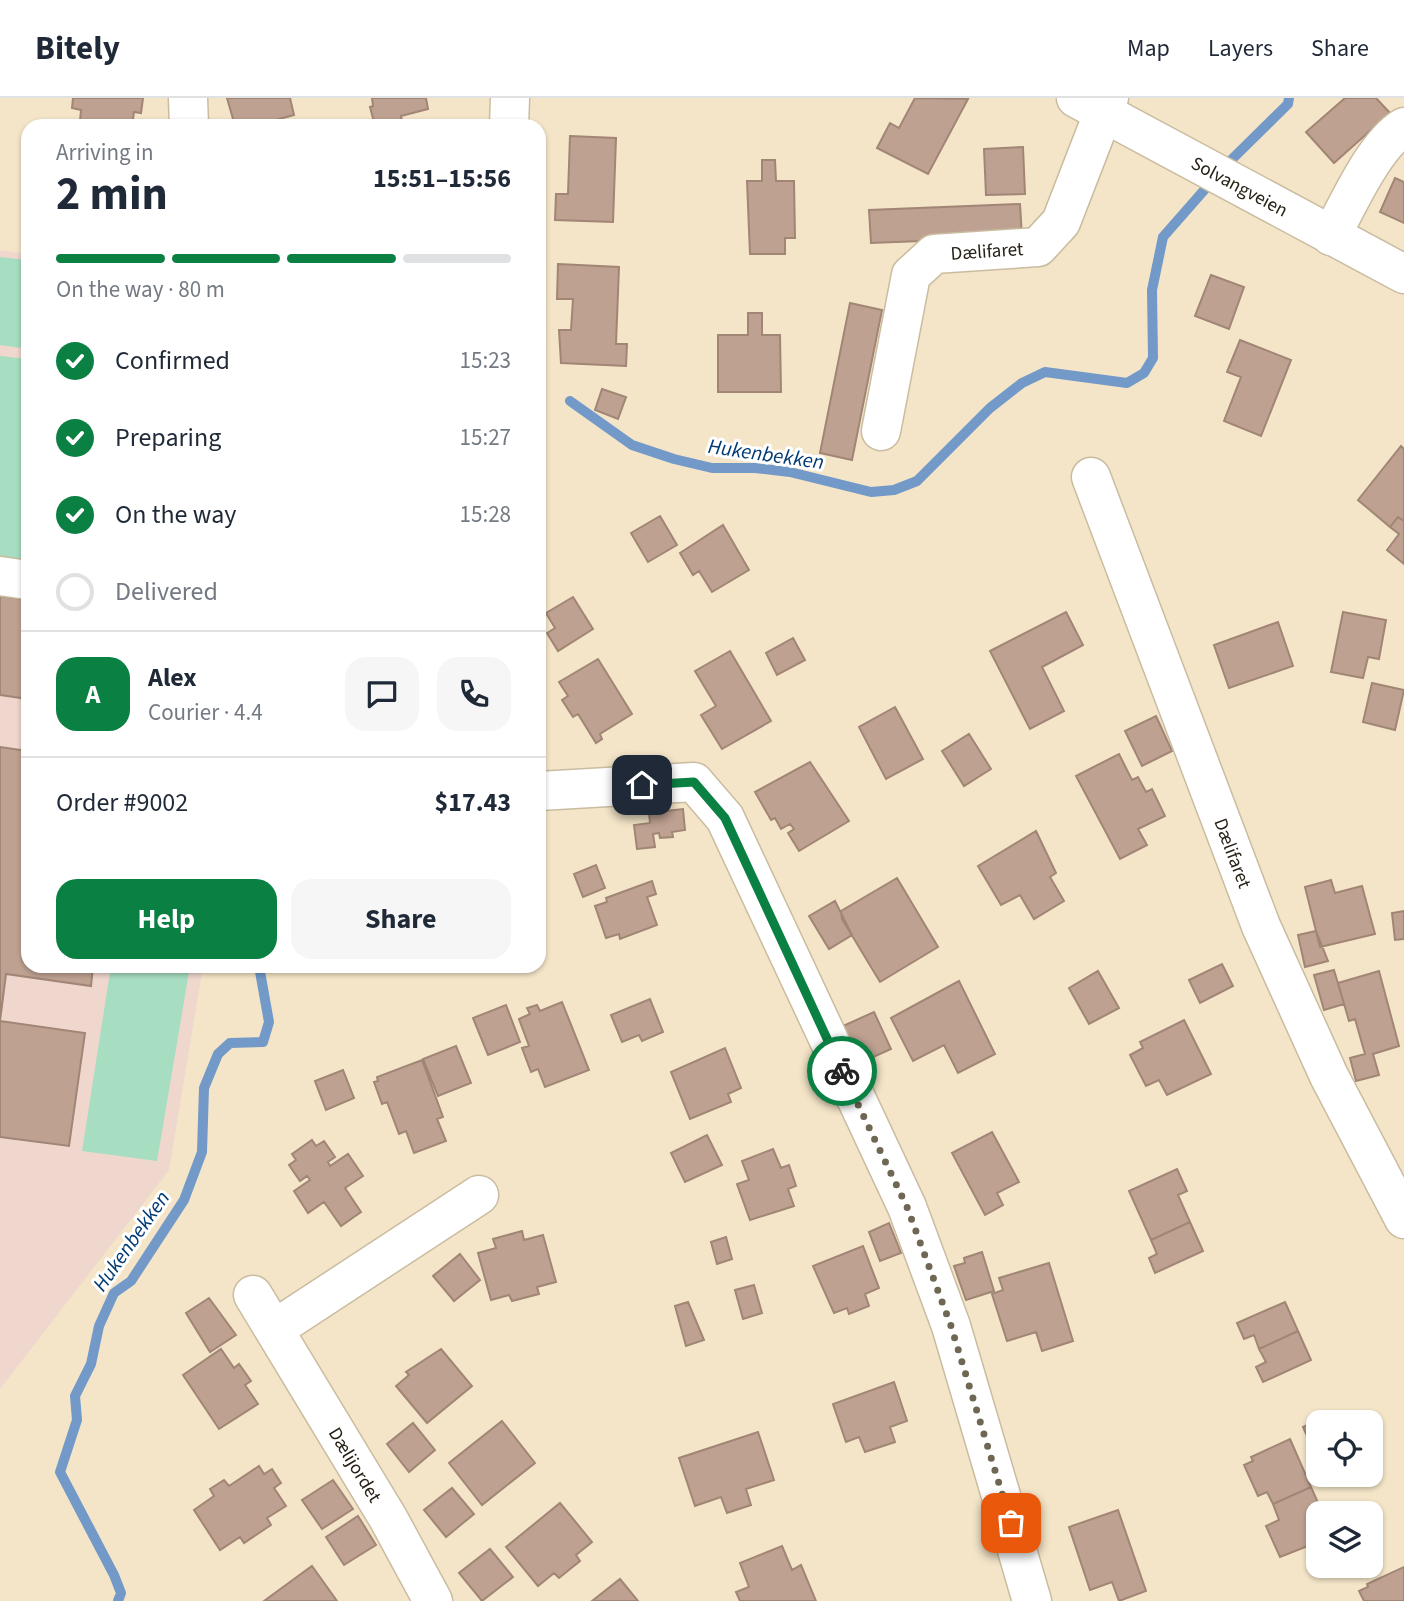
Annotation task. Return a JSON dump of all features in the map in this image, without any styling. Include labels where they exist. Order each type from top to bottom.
[{"type":"street","points":[[188,98],[189,119]]},
{"type":"street","points":[[509,119],[510,98]]},
{"type":"street","name":"Solvangveien","points":[[1096,103],[1222,178],[1404,274]]},
{"type":"street","name":"Dælifaret","points":[[881,430],[911,275],[934,254],[1038,247],[1061,222],[1096,103]]},
{"type":"street","points":[[1331,236],[1361,180],[1383,149],[1404,127]]},
{"type":"street","name":"Dælifaret","points":[[1091,477],[1261,926],[1329,1076],[1404,1219]]},
{"type":"street","points":[[0,576],[21,579]]},
{"type":"street","points":[[546,791],[694,782],[725,818],[907,1207],[951,1326],[1032,1601]]},
{"type":"street","points":[[276,1328],[479,1195]]},
{"type":"street","name":"Dælijordet","points":[[253,1294],[276,1328],[388,1518],[433,1601]]},
{"type":"shaded area","points":[[0,250],[21,253],[21,973],[202,973],[169,1170],[0,1389]]},
{"type":"green space","points":[[0,257],[21,259],[21,348],[0,345]]},
{"type":"green space","points":[[0,356],[21,358],[21,563],[0,560]]},
{"type":"green space","points":[[110,973],[189,973],[157,1161],[82,1151]]},
{"type":"building","points":[[73,98],[143,98],[141,113],[134,112],[133,119],[80,119],[81,110],[72,108]]},
{"type":"building","points":[[227,98],[290,98],[294,115],[279,119],[233,119]]},
{"type":"building","points":[[372,98],[426,98],[428,109],[401,116],[402,119],[373,119],[370,107],[373,106]]},
{"type":"building","points":[[915,98],[968,99],[928,174],[877,148],[890,123],[899,128]]},
{"type":"building","points":[[1345,98],[1376,98],[1390,113],[1334,163],[1306,132]]},
{"type":"building","points":[[570,136],[616,138],[613,222],[555,220],[556,194],[568,194]]},
{"type":"building","points":[[1023,147],[1025,194],[986,195],[984,149]]},
{"type":"building","points":[[762,160],[775,160],[776,181],[794,181],[795,238],[785,238],[785,254],[750,254],[747,181],[762,181]]},
{"type":"building","points":[[1395,178],[1404,182],[1404,223],[1380,212]]},
{"type":"building","points":[[1020,204],[1022,237],[871,243],[869,210]]},
{"type":"building","points":[[558,264],[619,267],[616,344],[627,344],[626,366],[561,363],[559,330],[571,330],[573,299],[557,299]]},
{"type":"building","points":[[1211,275],[1244,287],[1229,329],[1195,316]]},
{"type":"building","points":[[850,303],[882,310],[852,460],[820,453]]},
{"type":"building","points":[[748,313],[762,313],[762,335],[780,335],[781,392],[718,392],[718,335],[748,335]]},
{"type":"building","points":[[1240,340],[1291,360],[1261,436],[1224,421],[1241,377],[1227,372]]},
{"type":"building","points":[[602,389],[626,397],[618,419],[595,410]]},
{"type":"building","points":[[1401,446],[1404,449],[1404,521],[1398,517],[1390,527],[1358,500]]},
{"type":"building","points":[[660,516],[677,545],[648,562],[631,533]]},
{"type":"building","points":[[1398,517],[1404,521],[1404,564],[1387,550],[1399,534],[1390,527]]},
{"type":"building","points":[[723,525],[749,570],[712,592],[699,571],[693,575],[680,553]]},
{"type":"building","points":[[0,596],[21,599],[21,698],[0,695]]},
{"type":"building","points":[[573,597],[593,629],[558,651],[547,633],[555,628],[546,613]]},
{"type":"building","points":[[1066,612],[1083,645],[1042,667],[1064,711],[1030,729],[990,651]]},
{"type":"building","points":[[1343,612],[1386,620],[1379,659],[1368,657],[1363,678],[1331,672]]},
{"type":"building","points":[[1278,622],[1293,666],[1229,688],[1214,645]]},
{"type":"building","points":[[793,638],[805,660],[777,675],[766,653]]},
{"type":"building","points":[[730,651],[771,721],[722,749],[701,715],[716,706],[695,671]]},
{"type":"building","points":[[598,659],[632,714],[600,734],[602,739],[596,743],[578,714],[573,717],[562,700],[568,696],[559,682]]},
{"type":"building","points":[[1372,683],[1404,690],[1395,730],[1363,722]]},
{"type":"building","points":[[895,707],[923,759],[886,779],[859,727]]},
{"type":"building","points":[[1156,716],[1172,751],[1142,766],[1125,731]]},
{"type":"building","points":[[969,734],[991,769],[964,786],[942,751]]},
{"type":"building","points":[[0,747],[21,750],[21,973],[92,973],[91,986],[6,974],[0,1021]]},
{"type":"building","points":[[1119,754],[1132,780],[1138,777],[1146,792],[1152,789],[1165,816],[1138,829],[1147,845],[1120,859],[1076,776]]},
{"type":"building","points":[[810,762],[849,821],[799,851],[788,833],[794,829],[790,824],[781,829],[775,818],[771,820],[755,792]]},
{"type":"building","points":[[683,809],[685,830],[672,832],[673,837],[660,838],[659,833],[653,834],[655,847],[637,849],[634,825],[650,823],[649,813]]},
{"type":"building","points":[[1036,831],[1056,873],[1050,877],[1064,901],[1034,919],[1020,895],[1001,905],[978,866]]},
{"type":"building","points":[[596,865],[605,888],[583,897],[574,874]]},
{"type":"building","points":[[897,878],[938,947],[880,982],[842,919],[841,911]]},
{"type":"building","points":[[1331,880],[1335,893],[1362,886],[1375,934],[1320,947],[1305,887]]},
{"type":"building","points":[[652,881],[656,894],[647,897],[657,925],[620,939],[619,934],[606,938],[595,906],[607,902],[606,898]]},
{"type":"building","points":[[835,901],[852,935],[829,949],[809,916]]},
{"type":"building","points":[[1404,911],[1404,939],[1395,940],[1392,913]]},
{"type":"building","points":[[1316,931],[1328,961],[1305,967],[1298,935]]},
{"type":"building","points":[[1222,964],[1233,986],[1200,1003],[1189,980]]},
{"type":"building","points":[[1334,970],[1344,1004],[1324,1010],[1314,975]]},
{"type":"building","points":[[1098,971],[1119,1008],[1089,1024],[1069,988]]},
{"type":"building","points":[[1379,971],[1399,1046],[1373,1054],[1379,1075],[1356,1081],[1350,1058],[1365,1054],[1355,1019],[1349,1021],[1338,983]]},
{"type":"building","points":[[959,981],[995,1054],[958,1073],[944,1045],[913,1061],[891,1018]]},
{"type":"building","points":[[650,999],[663,1032],[642,1041],[639,1035],[622,1042],[611,1015]]},
{"type":"building","points":[[562,1002],[589,1070],[545,1087],[538,1069],[531,1072],[522,1048],[529,1046],[519,1019],[530,1014],[527,1008],[537,1005],[540,1011]]},
{"type":"building","points":[[506,1005],[520,1042],[488,1055],[473,1018]]},
{"type":"building","points":[[874,1012],[891,1049],[860,1063],[843,1026]]},
{"type":"building","points":[[1184,1020],[1211,1074],[1167,1095],[1159,1080],[1146,1086],[1130,1055],[1143,1048],[1140,1042]]},
{"type":"building","points":[[0,1021],[85,1033],[69,1146],[0,1137]]},
{"type":"building","points":[[456,1046],[471,1083],[438,1096],[423,1059]]},
{"type":"building","points":[[725,1048],[741,1088],[728,1094],[731,1102],[690,1119],[671,1072]]},
{"type":"building","points":[[422,1060],[443,1117],[437,1119],[446,1141],[414,1153],[406,1131],[399,1134],[387,1102],[382,1104],[374,1082],[378,1081],[377,1077]]},
{"type":"building","points":[[343,1070],[354,1098],[326,1110],[315,1081]]},
{"type":"building","points":[[992,1132],[1019,1182],[997,1193],[1003,1205],[985,1215],[952,1153]]},
{"type":"building","points":[[707,1135],[722,1165],[685,1182],[671,1153]]},
{"type":"building","points":[[312,1140],[316,1146],[324,1141],[335,1157],[328,1162],[330,1166],[348,1154],[363,1176],[345,1188],[361,1212],[341,1226],[324,1202],[308,1213],[294,1191],[310,1180],[307,1176],[300,1181],[289,1165],[296,1160],[292,1154]]},
{"type":"building","points":[[773,1149],[781,1168],[789,1165],[796,1186],[788,1189],[794,1206],[750,1220],[737,1184],[749,1180],[742,1161]]},
{"type":"building","points":[[1177,1169],[1187,1191],[1178,1195],[1190,1222],[1151,1240],[1129,1191]]},
{"type":"building","points":[[1190,1222],[1203,1251],[1155,1273],[1149,1258],[1157,1254],[1151,1240]]},
{"type":"building","points":[[889,1223],[901,1253],[880,1261],[869,1232]]},
{"type":"building","points":[[522,1231],[524,1240],[543,1235],[556,1282],[537,1287],[539,1294],[512,1301],[509,1295],[491,1300],[478,1253],[496,1248],[493,1239]]},
{"type":"building","points":[[726,1237],[732,1259],[717,1264],[711,1242]]},
{"type":"building","points":[[863,1246],[879,1288],[865,1294],[869,1306],[849,1314],[847,1308],[834,1313],[813,1266]]},
{"type":"building","points":[[982,1252],[994,1291],[966,1300],[954,1266],[965,1263],[964,1258]]},
{"type":"building","points":[[460,1254],[480,1280],[454,1301],[433,1276]]},
{"type":"building","points":[[1049,1263],[1073,1341],[1042,1351],[1036,1332],[1007,1341],[992,1294],[1003,1290],[999,1278]]},
{"type":"building","points":[[754,1285],[762,1313],[743,1319],[735,1290]]},
{"type":"building","points":[[209,1298],[236,1335],[210,1352],[186,1313]]},
{"type":"building","points":[[688,1302],[704,1340],[686,1346],[675,1306]]},
{"type":"building","points":[[1285,1302],[1298,1331],[1259,1349],[1254,1335],[1244,1339],[1237,1323]]},
{"type":"building","points":[[1298,1331],[1311,1360],[1263,1382],[1256,1367],[1266,1362],[1259,1349]]},
{"type":"building","points":[[221,1349],[234,1368],[239,1364],[251,1381],[245,1385],[258,1404],[219,1429],[183,1375]]},
{"type":"building","points":[[441,1349],[472,1386],[427,1423],[396,1386],[409,1375],[406,1372]]},
{"type":"building","points":[[894,1382],[907,1421],[890,1427],[895,1442],[865,1452],[859,1437],[846,1442],[833,1404]]},
{"type":"building","points":[[502,1421],[535,1463],[482,1505],[449,1463]]},
{"type":"building","points":[[413,1423],[435,1450],[409,1472],[387,1444]]},
{"type":"building","points":[[758,1432],[774,1480],[746,1489],[751,1505],[727,1513],[721,1497],[695,1506],[679,1458]]},
{"type":"building","points":[[1290,1439],[1306,1476],[1306,1487],[1311,1487],[1273,1504],[1267,1492],[1258,1496],[1244,1465],[1253,1461],[1251,1457]]},
{"type":"building","points":[[259,1466],[264,1474],[272,1469],[281,1483],[274,1488],[286,1506],[267,1518],[271,1525],[244,1543],[240,1537],[220,1550],[194,1510],[214,1496],[210,1489],[224,1480],[229,1486]]},
{"type":"building","points":[[333,1480],[353,1509],[322,1529],[302,1500]]},
{"type":"building","points":[[1311,1487],[1317,1501],[1306,1501],[1306,1547],[1280,1557],[1266,1526],[1279,1520],[1273,1504]]},
{"type":"building","points":[[452,1488],[474,1514],[446,1537],[424,1510]]},
{"type":"building","points":[[560,1503],[592,1542],[576,1555],[580,1561],[559,1578],[554,1573],[538,1586],[506,1547]]},
{"type":"building","points":[[1118,1510],[1146,1591],[1119,1601],[1112,1582],[1090,1590],[1069,1527]]},
{"type":"building","points":[[358,1516],[376,1545],[344,1565],[326,1537]]},
{"type":"building","points":[[782,1546],[792,1570],[801,1565],[816,1601],[740,1601],[736,1592],[749,1587],[740,1563]]},
{"type":"building","points":[[490,1549],[513,1577],[482,1601],[459,1573]]},
{"type":"building","points":[[312,1566],[337,1601],[264,1601]]},
{"type":"building","points":[[1404,1567],[1404,1601],[1364,1601],[1359,1591]]},
{"type":"building","points":[[620,1579],[638,1601],[592,1601]]},
{"type":"waterway","name":"Hukenbekken","points":[[1223,168],[1288,104],[1289,98]]},
{"type":"waterway","name":"Hukenbekken","points":[[570,401],[632,445],[674,459],[712,468],[755,468],[790,472],[871,492],[894,490],[917,481],[990,408],[1022,383],[1045,372],[1127,383],[1144,373],[1153,358],[1152,290],[1163,237],[1213,180]]},
{"type":"waterway","name":"Hukenbekken","points":[[118,1601],[121,1593],[114,1575],[60,1472],[77,1420],[75,1396],[91,1364],[99,1326],[114,1293],[131,1281],[184,1200],[202,1152],[204,1088],[218,1054],[230,1043],[263,1042],[269,1022],[260,973]]},
{"type":"way so far","points":[[842,1071],[907,1207],[951,1326],[1011,1523]]},
{"type":"route","points":[[642,785],[694,782],[725,818],[842,1071]]}]
